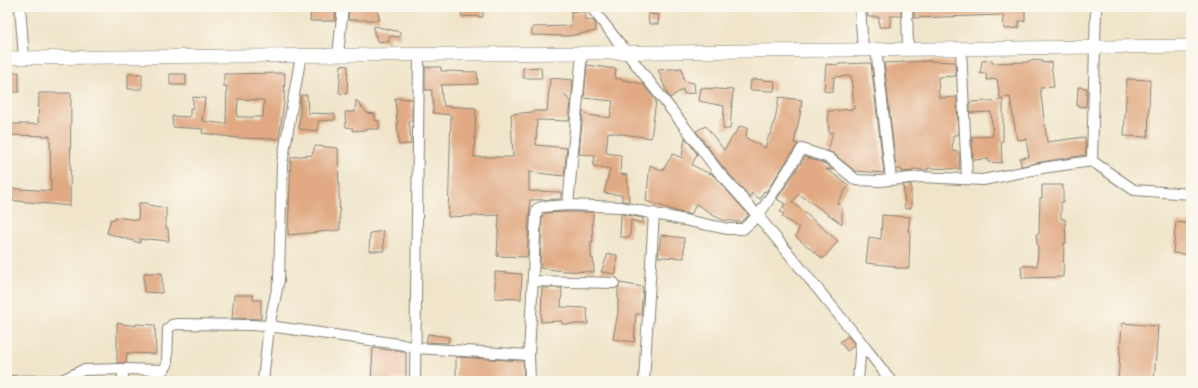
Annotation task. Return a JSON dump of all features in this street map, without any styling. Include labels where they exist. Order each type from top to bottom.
[{"type":"main road","points":[[7,58],[1191,46]]},
{"type":"street","points":[[20,7],[24,58]]},
{"type":"street","points":[[338,55],[343,7]]},
{"type":"street","points":[[591,7],[717,170],[758,216],[891,381]]},
{"type":"street","points":[[860,7],[870,49],[891,179]]},
{"type":"street","points":[[906,7],[908,49]]},
{"type":"street","points":[[1092,161],[1096,7]]},
{"type":"street","points":[[961,48],[967,179]]},
{"type":"street","points":[[568,205],[582,53]]},
{"type":"street","points":[[415,381],[419,54]]},
{"type":"street","points":[[263,381],[269,326],[279,280],[282,164],[301,55]]},
{"type":"street","points":[[530,381],[529,355],[536,215],[537,209],[541,207],[568,205],[621,207],[728,229],[743,229],[758,216],[802,149],[829,158],[856,180],[880,180],[921,176],[983,180],[1042,168],[1092,161],[1134,190],[1191,194]]},
{"type":"street","points":[[644,381],[654,213]]},
{"type":"street","points":[[533,281],[614,283]]},
{"type":"street","points":[[12,381],[62,380],[82,370],[163,370],[166,368],[167,364],[168,329],[172,324],[269,326],[310,333],[399,344],[416,348],[529,355]]},
{"type":"street","points":[[858,381],[861,342]]},
{"type":"street","points":[[123,369],[123,381]]},
{"type":"building","points":[[311,7],[336,7],[335,21],[310,21]]},
{"type":"building","points":[[349,7],[376,7],[380,20],[348,20]]},
{"type":"building","points":[[462,7],[483,7],[483,17],[461,16]]},
{"type":"building","points":[[867,7],[901,7],[901,16],[890,16],[890,27],[879,27],[879,17],[868,17]]},
{"type":"building","points":[[914,7],[1025,7],[1025,21],[1019,21],[1019,28],[1004,29],[1003,15],[914,18]]},
{"type":"building","points":[[571,11],[585,12],[585,20],[594,21],[596,31],[569,36],[532,35],[532,27],[571,26]]},
{"type":"building","points":[[648,14],[659,15],[658,24],[649,24]]},
{"type":"building","points":[[374,26],[400,32],[400,37],[389,36],[389,42],[376,41]]},
{"type":"building","points":[[992,60],[992,63],[1029,62],[1028,61],[1042,60],[1042,63],[1051,62],[1054,87],[1040,88],[1047,142],[1085,137],[1086,155],[1021,166],[1020,158],[1029,157],[1026,139],[1017,140],[1010,97],[1000,98],[997,79],[987,80],[986,73],[980,74],[982,61]]},
{"type":"building","points":[[928,61],[955,62],[956,76],[938,77],[939,98],[957,97],[958,135],[953,135],[952,151],[959,152],[960,169],[928,168],[928,170],[912,169],[912,171],[902,172],[901,169],[896,169],[884,63]]},
{"type":"building","points":[[871,63],[884,173],[855,171],[833,153],[828,151],[833,132],[829,133],[828,111],[854,109],[851,76],[834,77],[833,92],[824,91],[826,64],[839,65]]},
{"type":"building","points":[[341,65],[348,66],[347,94],[339,93]]},
{"type":"building","points":[[587,65],[616,69],[615,78],[643,84],[656,101],[651,138],[608,132],[606,153],[621,155],[620,174],[627,175],[629,202],[622,201],[622,195],[604,193],[610,169],[593,166],[595,155],[579,154],[583,111],[588,115],[610,118],[613,101],[584,98]]},
{"type":"building","points":[[425,67],[441,67],[441,71],[477,72],[478,84],[441,85],[444,106],[476,108],[474,157],[513,157],[511,114],[547,111],[550,78],[573,80],[572,96],[564,95],[571,101],[569,121],[537,120],[536,145],[567,148],[564,176],[529,172],[529,191],[561,192],[561,199],[530,200],[527,257],[497,256],[499,215],[448,217],[451,115],[433,113],[432,90],[425,90]]},
{"type":"building","points":[[541,67],[542,78],[523,78],[523,68]]},
{"type":"building","points":[[682,68],[684,81],[694,83],[695,93],[684,94],[683,89],[670,98],[658,70]]},
{"type":"building","points":[[19,72],[19,92],[7,92],[7,73]]},
{"type":"building","points":[[285,73],[284,102],[279,139],[237,138],[202,133],[203,129],[173,127],[172,116],[190,117],[190,108],[193,108],[193,97],[205,98],[202,121],[226,124],[227,86],[224,87],[224,74]],"holes":[[[238,99],[264,100],[263,117],[237,117]]]},
{"type":"building","points":[[128,74],[142,74],[142,89],[128,89]]},
{"type":"building","points":[[170,74],[186,74],[186,85],[170,85]]},
{"type":"building","points":[[753,79],[775,81],[774,91],[750,90],[751,80],[753,81]]},
{"type":"building","points":[[1127,79],[1150,80],[1148,137],[1124,136]]},
{"type":"building","points":[[1078,87],[1087,88],[1086,107],[1077,106]]},
{"type":"building","points":[[701,88],[733,90],[730,129],[723,129],[724,106],[699,101]]},
{"type":"building","points":[[39,93],[71,93],[70,206],[7,200],[7,188],[51,191],[50,136],[7,135],[7,124],[38,124]]},
{"type":"building","points":[[301,95],[307,95],[308,113],[335,114],[335,120],[318,121],[318,131],[299,129]]},
{"type":"building","points":[[779,97],[802,100],[794,143],[798,144],[766,192],[764,191],[760,199],[751,193],[751,198],[722,166],[696,131],[706,126],[724,150],[740,126],[747,128],[746,138],[765,148],[775,121]]},
{"type":"building","points":[[395,98],[412,99],[412,121],[409,121],[411,144],[399,145]]},
{"type":"building","points":[[356,100],[367,113],[375,114],[375,120],[379,121],[379,129],[353,131],[353,128],[346,127],[345,112],[355,112]]},
{"type":"building","points":[[1003,100],[1003,141],[1001,141],[1002,163],[988,162],[988,159],[973,160],[972,137],[993,136],[991,112],[970,113],[970,102]]},
{"type":"building","points":[[685,137],[697,154],[692,165],[710,174],[711,173],[748,214],[747,217],[741,222],[723,220],[710,214],[711,213],[696,204],[691,215],[646,201],[650,165],[662,171],[673,154],[682,158]]},
{"type":"building","points":[[315,146],[338,148],[340,230],[288,235],[291,157],[312,155]]},
{"type":"building","points":[[805,157],[826,164],[833,170],[826,169],[849,185],[837,203],[842,207],[842,224],[799,194],[792,202],[838,241],[823,259],[796,237],[799,228],[782,217],[784,214],[780,212],[785,204],[777,199]]},
{"type":"building","points":[[911,184],[911,208],[905,209],[903,185]]},
{"type":"building","points":[[1042,185],[1063,185],[1061,219],[1065,219],[1066,243],[1064,243],[1063,277],[1022,278],[1021,266],[1037,266],[1038,249],[1036,234],[1039,234],[1040,198],[1042,198]]},
{"type":"building","points":[[139,203],[148,203],[148,205],[166,208],[166,228],[168,228],[169,241],[140,239],[140,243],[107,233],[111,219],[115,220],[115,217],[138,220]]},
{"type":"building","points":[[593,212],[593,242],[591,241],[591,258],[593,258],[594,272],[540,268],[542,217],[545,213]]},
{"type":"building","points":[[621,214],[643,218],[643,223],[631,220],[630,237],[620,237]]},
{"type":"building","points":[[882,215],[910,217],[908,231],[910,231],[909,268],[895,268],[895,266],[866,263],[869,237],[881,239]]},
{"type":"building","points":[[1176,222],[1191,224],[1191,255],[1173,253]]},
{"type":"building","points":[[383,231],[384,251],[369,251],[370,233]]},
{"type":"building","points":[[661,235],[684,238],[684,258],[658,257]]},
{"type":"building","points":[[608,254],[617,255],[616,274],[601,272]]},
{"type":"building","points":[[495,272],[522,274],[521,299],[495,298]]},
{"type":"building","points":[[144,273],[162,273],[162,293],[144,292]]},
{"type":"building","points":[[620,283],[643,287],[641,314],[636,314],[634,342],[613,339],[618,312],[618,288]]},
{"type":"building","points":[[542,288],[562,288],[561,307],[587,308],[588,324],[562,324],[562,321],[541,322]]},
{"type":"building","points":[[234,295],[253,295],[253,300],[261,300],[261,319],[232,318]]},
{"type":"building","points":[[117,323],[136,326],[136,324],[155,325],[156,354],[127,353],[126,363],[117,363]]},
{"type":"building","points":[[1122,323],[1158,326],[1154,381],[1118,381]]},
{"type":"building","points":[[428,334],[449,337],[448,343],[426,342]]},
{"type":"building","points":[[848,336],[854,346],[847,351],[840,342]]},
{"type":"building","points":[[373,348],[406,352],[406,379],[392,378],[392,381],[371,381]]},
{"type":"building","points":[[456,357],[523,361],[524,381],[465,381],[465,378],[456,377]]}]
